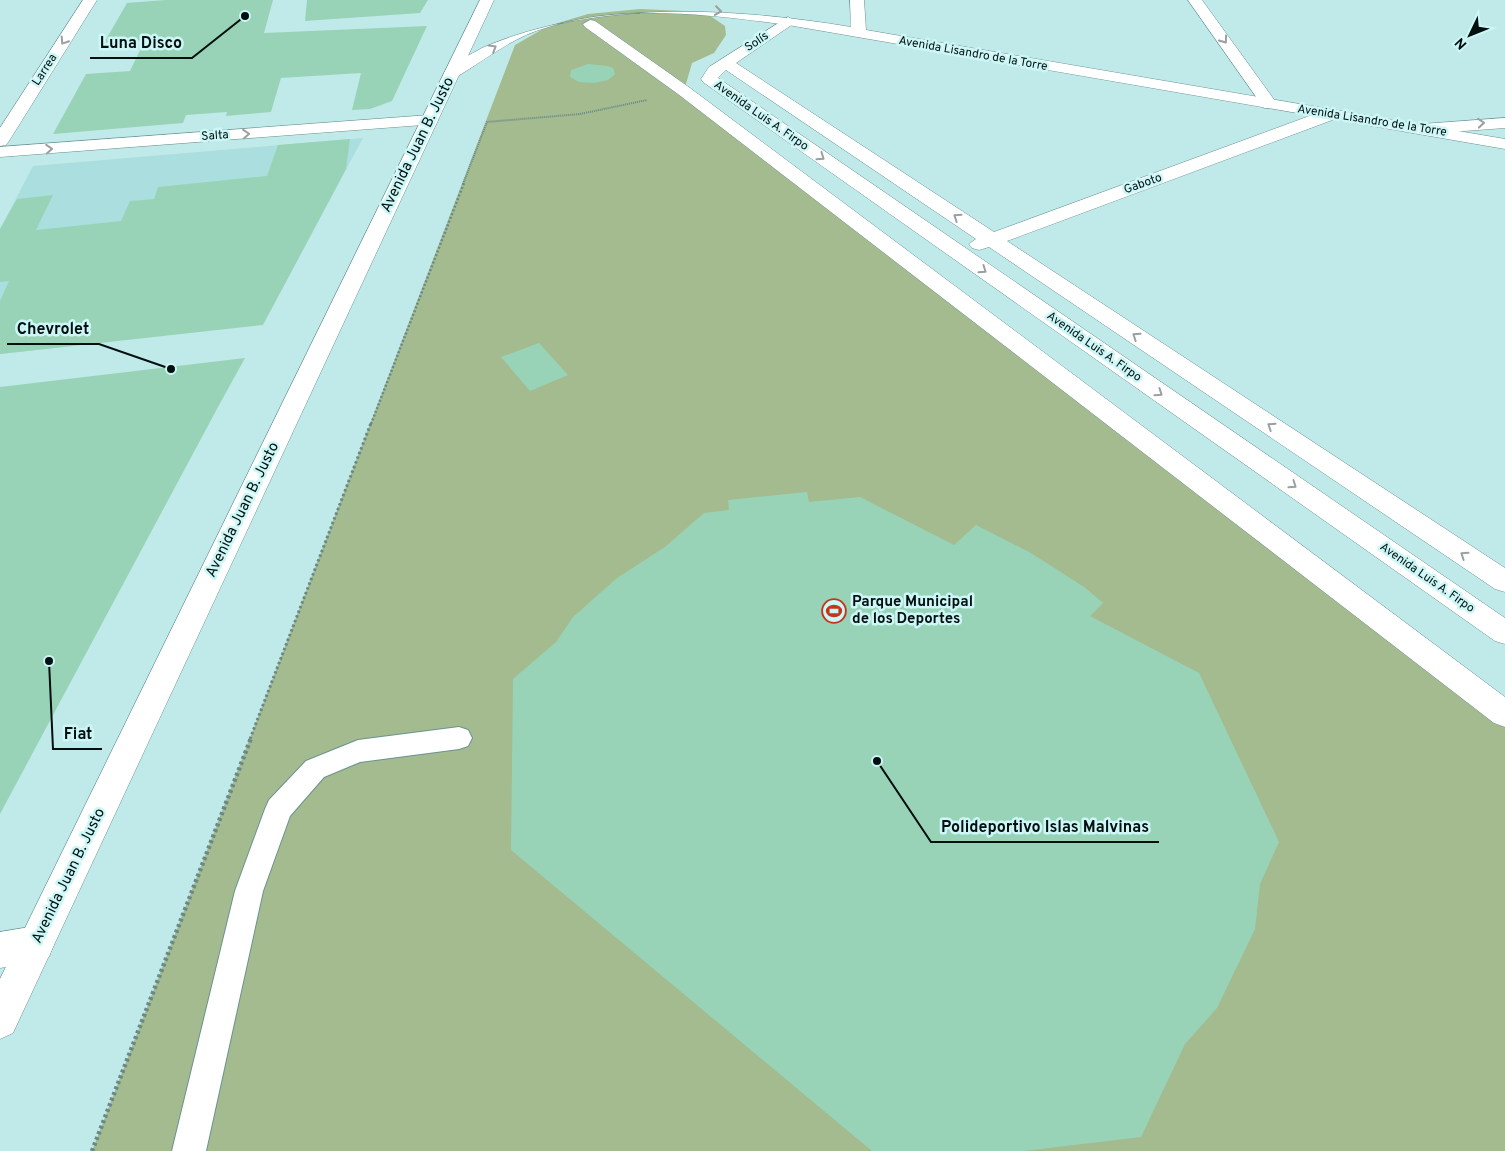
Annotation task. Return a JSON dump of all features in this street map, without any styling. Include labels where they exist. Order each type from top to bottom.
[{"type":"street","name":"Larrea","points":[[0,141],[90,0]]},
{"type":"street","name":"Avenida Juan B. Justo","points":[[0,1020],[487,0]]},
{"type":"street","points":[[857,0],[859,34]]},
{"type":"street","points":[[1195,0],[1270,105]]},
{"type":"street","name":"Avenida Lisandro de la Torre","points":[[452,74],[498,45],[532,28],[575,14],[629,6],[660,6],[788,21],[1505,144]]},
{"type":"street","name":"Solís","points":[[726,63],[788,21]]},
{"type":"street","points":[[590,24],[684,91],[1505,714]]},
{"type":"street","name":"Avenida Luis A. Firpo","points":[[1505,582],[726,63],[715,70],[709,80],[1505,632]]},
{"type":"street","name":"Gaboto","points":[[957,252],[1329,115]]},
{"type":"street","name":"Salta","points":[[0,152],[430,120]]},
{"type":"street","points":[[1422,129],[1505,123]]},
{"type":"street","points":[[0,950],[36,944]]},
{"type":"lane","points":[[188,1151],[249,891],[279,809],[316,769],[358,751],[459,738]]},
{"type":"path","points":[[92,1151],[487,122],[580,114],[625,106],[684,91]]},
{"type":"shaded area","points":[[363,138],[280,293],[85,313],[73,346],[0,354],[0,229],[33,166]]},
{"type":"green space","name":"Parque Municipal de los Deportes","points":[[640,9],[684,11],[709,15],[725,26],[726,35],[714,53],[692,63],[684,91],[1505,714],[1505,1151],[92,1151],[515,45],[548,26],[588,14]]},
{"type":"building","points":[[165,0],[273,0],[264,33],[427,26],[392,101],[370,109],[352,110],[361,73],[281,78],[271,112],[226,116],[227,112],[186,115],[183,123],[53,134],[86,74],[130,71],[145,40],[104,43],[127,3]]},
{"type":"building","points":[[307,0],[428,0],[420,13],[305,21]]},
{"type":"building","points":[[588,64],[608,66],[613,68],[615,74],[608,80],[594,83],[579,82],[570,77],[571,70]]},
{"type":"building","points":[[350,139],[346,169],[263,325],[0,354],[0,301],[9,281],[0,282],[0,229],[17,199],[53,195],[36,230],[121,221],[130,201],[154,199],[158,187],[267,176],[278,145]]},
{"type":"building","points":[[539,343],[568,375],[530,391],[501,357]]},
{"type":"building","points":[[245,358],[218,407],[0,814],[0,387]]},
{"type":"building","points":[[807,492],[809,502],[860,497],[954,545],[976,525],[1031,553],[1084,587],[1103,603],[1090,616],[1199,673],[1279,842],[1260,884],[1255,929],[1217,1008],[1185,1044],[1141,1137],[1024,1151],[872,1151],[511,850],[513,679],[556,642],[573,617],[617,578],[665,547],[704,513],[729,510],[728,500]]},
{"type":"place","name":"Luna Disco","points":[[245,16]]},
{"type":"place","name":"Chevrolet","points":[[171,369]]},
{"type":"place","name":"Parque Municipal de los Deportes","points":[[834,611]]},
{"type":"place","name":"Fiat","points":[[49,661]]},
{"type":"place","name":"Polideportivo Islas Malvinas","points":[[877,761]]}]
